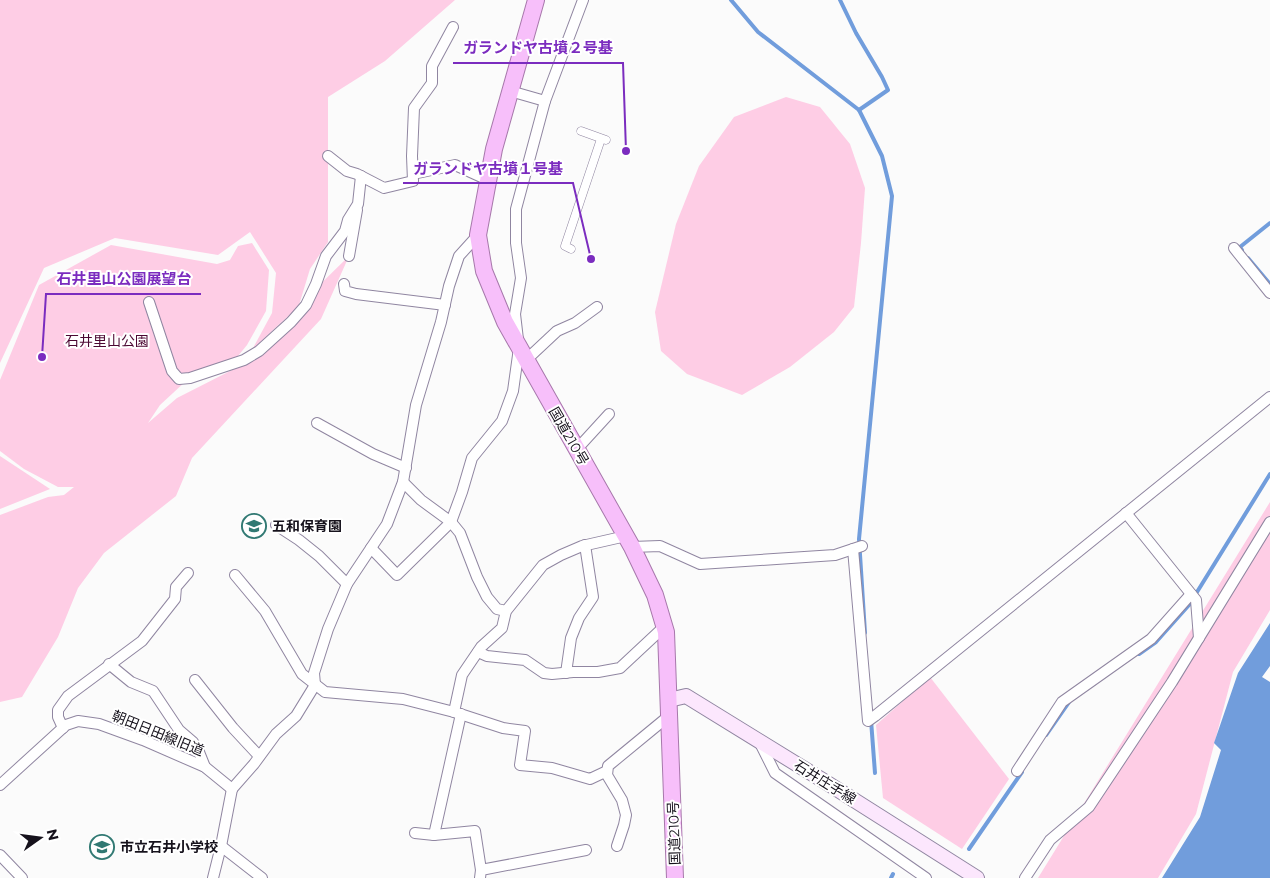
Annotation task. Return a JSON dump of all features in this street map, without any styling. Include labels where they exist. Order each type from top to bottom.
[{"type":"highway","name":"国道210号","points":[[536,0],[494,149],[478,236],[484,271],[504,322],[629,542],[655,595],[665,626],[670,708],[675,878]]},
{"type":"main road","name":"石井庄手線","points":[[670,708],[686,696],[977,878]]},
{"type":"street","points":[[371,548],[397,576],[451,522],[472,458],[502,421],[513,391],[523,354],[515,314],[521,278],[516,243],[516,209],[544,101],[583,0]]},
{"type":"street","points":[[328,156],[347,171],[384,188],[413,181],[414,108],[432,83],[432,66],[454,27]]},
{"type":"street","points":[[510,91],[544,101]]},
{"type":"street","points":[[571,249],[565,246],[603,139],[581,131]]},
{"type":"street","points":[[413,174],[455,165],[488,180]]},
{"type":"street","points":[[349,256],[361,176]]},
{"type":"street","points":[[149,302],[172,371],[179,378],[190,378],[244,360],[259,351],[291,322],[306,305],[326,256],[345,231],[348,220],[358,204]]},
{"type":"street","points":[[213,878],[232,789],[276,734],[296,716],[315,685],[314,673],[346,584],[388,524],[403,482],[416,405],[441,322],[449,286],[460,256],[478,236]]},
{"type":"street","points":[[1234,248],[1270,293]]},
{"type":"street","points":[[344,284],[345,291],[356,294],[445,305]]},
{"type":"street","points":[[523,354],[556,331],[575,323],[597,307]]},
{"type":"street","points":[[434,835],[462,676],[481,647],[502,628],[506,611],[544,565],[561,555],[585,545],[629,542],[660,546],[700,564],[835,555],[857,548],[872,718],[1270,397]]},
{"type":"street","points":[[577,449],[609,414]]},
{"type":"street","points":[[317,423],[374,454],[406,468]]},
{"type":"street","points":[[403,482],[421,500],[451,522],[460,533],[487,597],[497,609],[506,611]]},
{"type":"street","points":[[1126,513],[1194,597],[1199,638]]},
{"type":"street","points":[[1025,878],[1050,840],[1089,807],[1172,682],[1270,522]]},
{"type":"street","points":[[276,525],[319,556],[346,584]]},
{"type":"street","points":[[566,673],[571,638],[578,618],[593,597],[585,545]]},
{"type":"street","points":[[63,728],[58,717],[58,710],[68,696],[142,641],[175,599],[176,587],[188,573]]},
{"type":"street","points":[[235,575],[265,611],[302,674],[326,692],[403,699],[457,713],[503,728],[526,731],[520,765],[552,768],[590,779],[607,771]]},
{"type":"street","points":[[1018,771],[1062,702],[1151,639],[1194,597]]},
{"type":"street","points":[[478,652],[487,656],[525,660],[544,673],[598,672],[620,668],[665,626]]},
{"type":"street","points":[[109,664],[131,682],[152,690],[179,730],[193,742],[200,752],[204,767]]},
{"type":"street","points":[[195,680],[233,728],[259,756]]},
{"type":"street","points":[[617,846],[626,814],[622,800],[607,775],[608,766],[670,708]]},
{"type":"street","name":"朝田日田線旧道","points":[[0,785],[66,725],[78,721],[99,724],[143,740],[204,767],[232,789]]},
{"type":"street","points":[[758,740],[775,772],[926,878]]},
{"type":"street","points":[[415,833],[434,835],[475,831],[481,874],[586,850]]},
{"type":"street","points":[[221,846],[262,878]]},
{"type":"street","points":[[0,855],[22,878]]},
{"type":"green space","name":"石井里山公園","points":[[0,0],[455,0],[385,61],[328,97],[328,242],[310,269],[299,305],[349,256],[321,319],[192,458],[176,496],[104,553],[78,588],[58,637],[22,697],[0,702],[0,515],[48,497],[64,495],[74,487],[58,487],[24,469],[0,451],[0,380],[39,285],[111,245],[217,264],[230,260],[238,246],[252,243],[269,270],[266,311],[247,345],[229,367],[186,381],[160,405],[148,423],[177,398],[236,368],[290,314],[252,350],[272,313],[276,273],[250,232],[218,255],[115,238],[44,268],[0,363]]},
{"type":"green space","points":[[786,97],[820,107],[850,144],[865,188],[854,307],[834,332],[790,367],[742,395],[687,374],[661,351],[655,312],[676,224],[699,166],[734,117]]},
{"type":"green space","points":[[0,456],[50,489],[0,509]]},
{"type":"green space","points":[[1270,502],[1270,610],[1233,672],[1196,814],[1158,878],[1038,878]]},
{"type":"green space","points":[[930,677],[1009,779],[962,849],[883,798],[876,725]]},
{"type":"water","points":[[1270,623],[1270,666],[1262,677],[1270,682],[1270,878],[1162,878],[1200,817],[1221,750],[1214,743],[1238,673]]},
{"type":"waterway","points":[[731,0],[758,32],[859,110],[882,156],[892,196],[859,539],[865,633]]},
{"type":"waterway","points":[[840,0],[888,90],[859,110]]},
{"type":"waterway","points":[[1242,250],[1240,247],[1270,223]]},
{"type":"waterway","points":[[1248,258],[1270,284]]},
{"type":"waterway","points":[[1139,654],[1156,642],[1189,605],[1270,474]]},
{"type":"waterway","points":[[1046,735],[1069,702]]},
{"type":"waterway","points":[[871,720],[875,773]]},
{"type":"waterway","points":[[969,849],[1022,772]]},
{"type":"waterway","points":[[891,878],[893,874]]},
{"type":"place","name":"ガランドヤ古墳２号基","points":[[626,151]]},
{"type":"place","name":"ガランドヤ古墳１号基","points":[[591,259]]},
{"type":"place","name":"石井里山公園展望台","points":[[42,357]]},
{"type":"place","name":"五和保育園","points":[[254,526]]},
{"type":"place","name":"市立石井小学校","points":[[102,847]]}]
